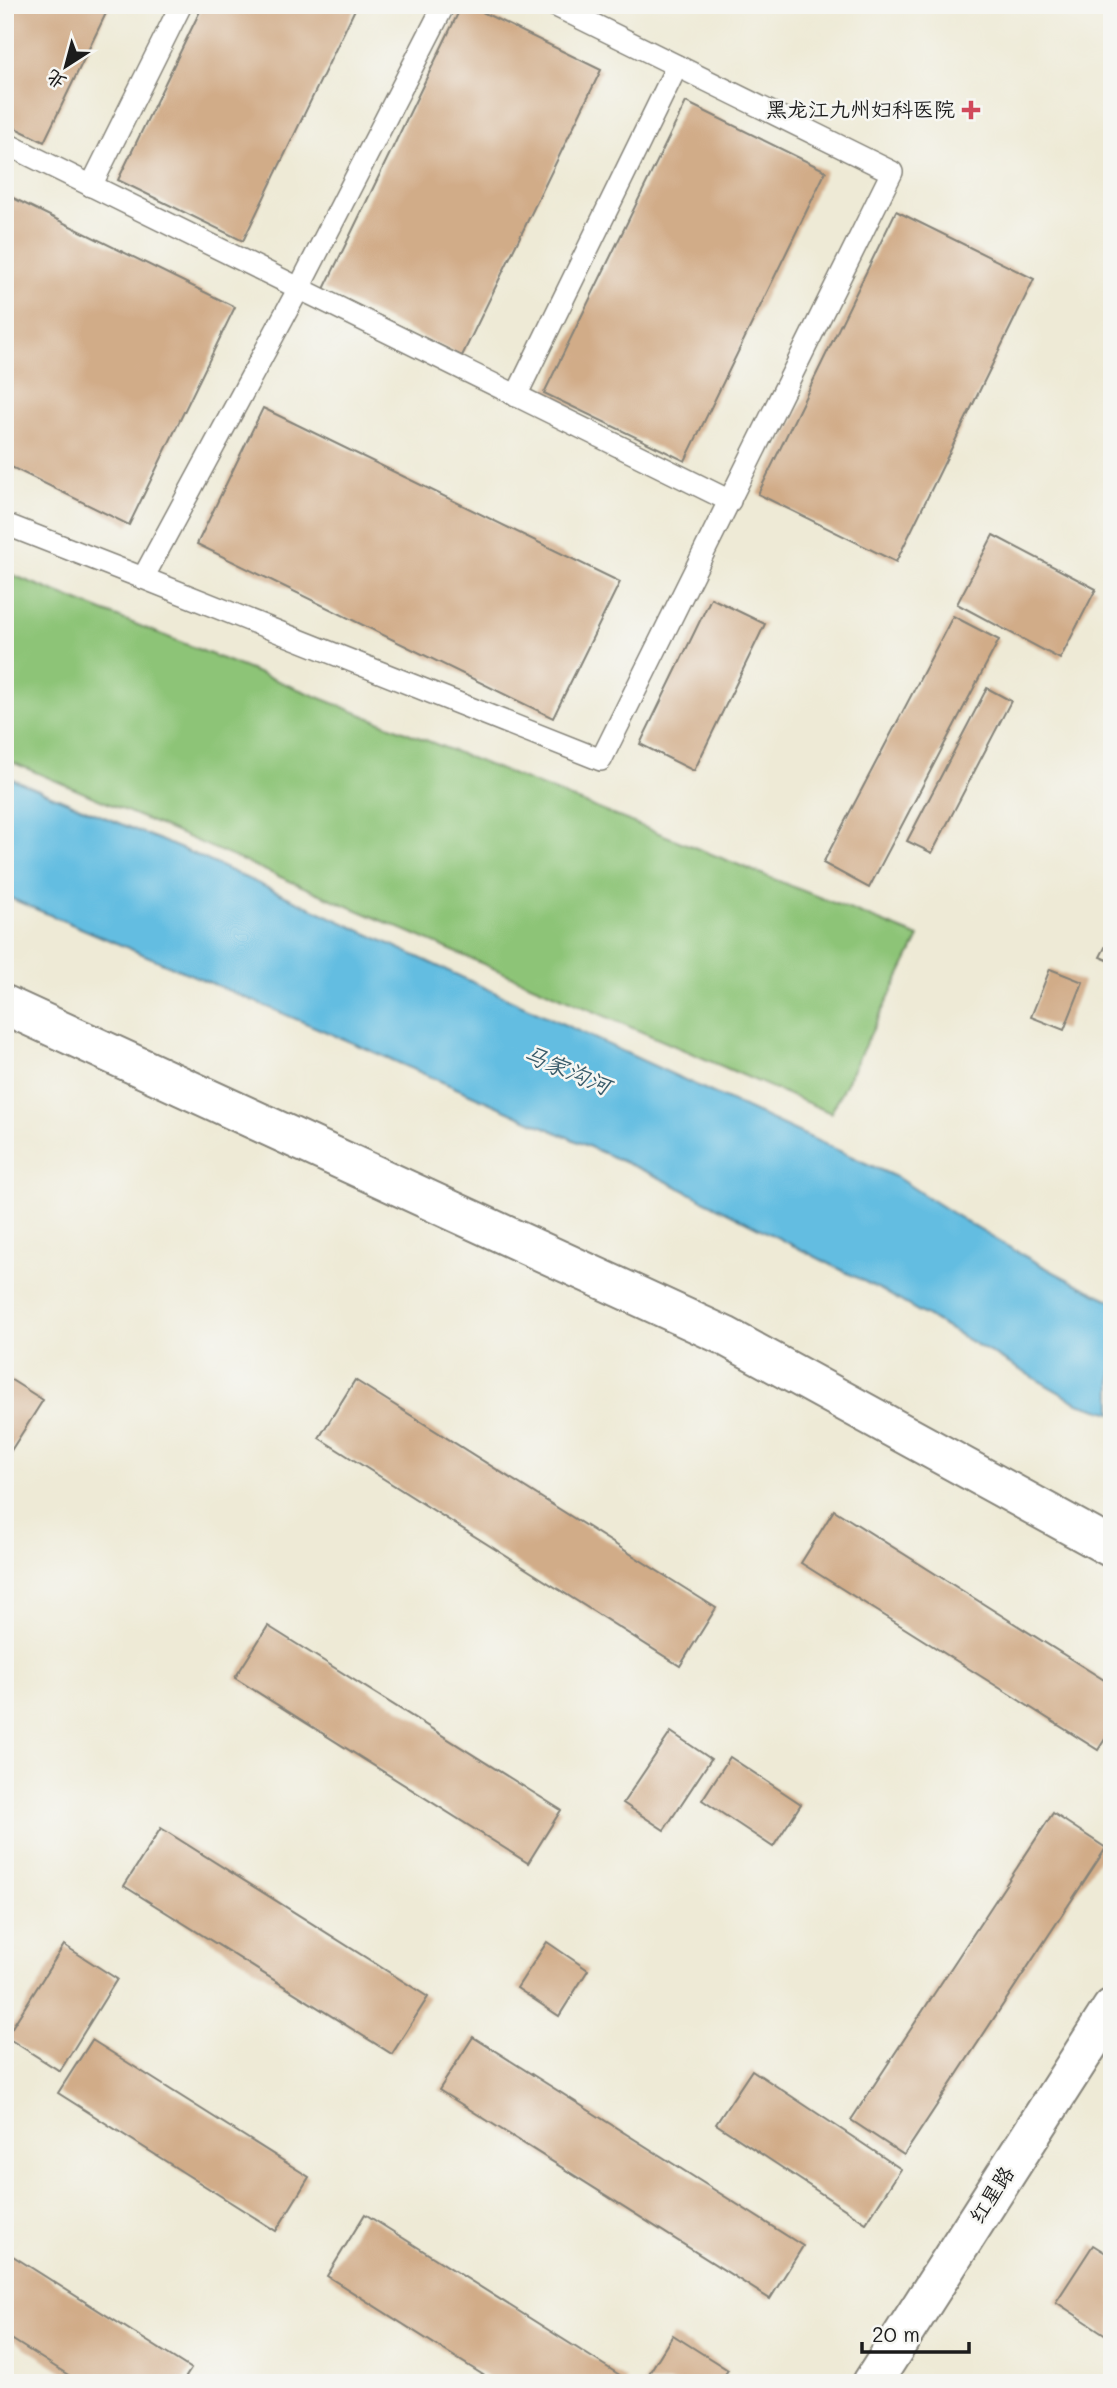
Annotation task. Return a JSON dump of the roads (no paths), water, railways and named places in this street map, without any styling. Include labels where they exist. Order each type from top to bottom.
[{"type":"street","points":[[5,1005],[725,1336],[1112,1548]]},
{"type":"street","name":"红星路","points":[[872,2383],[1112,2008]]},
{"type":"lane","points":[[91,186],[181,5]]},
{"type":"lane","points":[[143,579],[299,288],[444,5]]},
{"type":"lane","points":[[5,524],[601,760],[892,172],[554,5]]},
{"type":"lane","points":[[516,396],[677,66]]},
{"type":"lane","points":[[5,143],[730,501]]},
{"type":"water","name":"马家沟河","points":[[5,776],[196,855],[898,1178],[1002,1244],[1112,1301],[1112,1413],[1078,1403],[881,1290],[658,1177],[381,1055],[5,896]]},
{"type":"place","name":"黑龙江九州妇科医院","points":[[971,110]]}]
